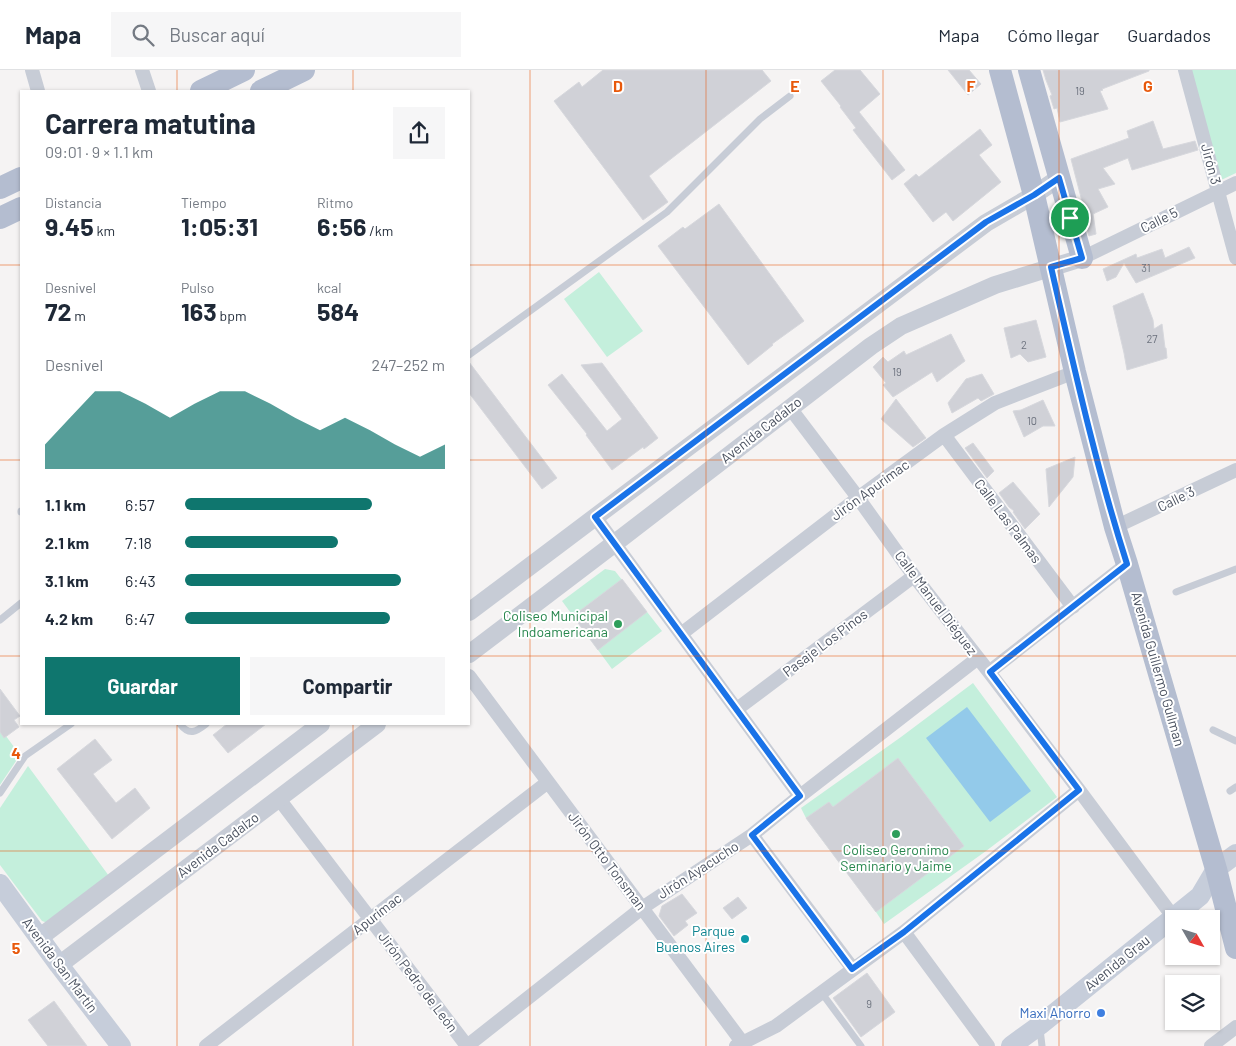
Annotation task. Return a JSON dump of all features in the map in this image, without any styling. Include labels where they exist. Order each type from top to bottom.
[{"type":"main road","points":[[203,90],[244,70]]},
{"type":"main road","points":[[263,90],[304,70]]},
{"type":"main road","name":"Avenida Guillermo Gullman","points":[[1000,70],[1034,195],[1075,372],[1115,526],[1216,869],[1236,948]]},
{"type":"main road","points":[[1029,70],[1082,258]]},
{"type":"main road","points":[[1008,98],[1035,92]]},
{"type":"main road","points":[[0,188],[20,178]]},
{"type":"main road","points":[[0,218],[20,208]]},
{"type":"main road","name":"Avenida Grau","points":[[1183,910],[1200,896],[1216,869],[1236,854]]},
{"type":"main road","name":"Avenida San Martín","points":[[0,884],[120,1046]]},
{"type":"main road","name":"Avenida Grau","points":[[1011,1046],[1165,925]]},
{"type":"street","points":[[32,70],[38,90]]},
{"type":"street","points":[[142,70],[149,90]]},
{"type":"street","name":"Jirón 3","points":[[1185,70],[1236,258]]},
{"type":"street","points":[[470,611],[986,222],[1034,195],[1059,178]]},
{"type":"street","name":"Calle 5","points":[[1082,258],[1236,183]]},
{"type":"street","name":"Avenida Cadalzo","points":[[470,653],[871,346],[901,326],[995,285],[1082,258]]},
{"type":"street","name":"Jirón Apurímac","points":[[681,634],[858,498],[944,436],[995,404],[1075,372]]},
{"type":"street","name":"Calle Manuel Diéguez","points":[[790,408],[914,576],[990,672],[1168,910]]},
{"type":"street","name":"Calle Las Palmas","points":[[944,436],[1073,607]]},
{"type":"street","name":"Calle 3","points":[[1115,526],[1236,470]]},
{"type":"street","points":[[595,517],[800,796]]},
{"type":"street","points":[[990,672],[1127,564]]},
{"type":"street","name":"Pasaje Los Pinos","points":[[737,709],[914,576]]},
{"type":"street","name":"Jirón Ayacucho","points":[[467,1046],[642,908],[752,835],[978,658]]},
{"type":"street","name":"Jirón Otto Tonsman","points":[[470,677],[642,908],[741,1045]]},
{"type":"street","points":[[39,938],[321,725]]},
{"type":"street","name":"Avenida Cadalzo","points":[[59,965],[376,725]]},
{"type":"street","name":"Apurímac","points":[[206,1046],[548,782]]},
{"type":"street","points":[[741,1045],[776,1026],[904,932],[1079,790]]},
{"type":"street","name":"Jirón Pedro de León","points":[[279,799],[467,1046]]},
{"type":"street","points":[[752,835],[852,969]]},
{"type":"street","points":[[904,932],[988,1046]]},
{"type":"street","points":[[1211,1046],[1236,1027]]},
{"type":"lane","points":[[470,354],[667,212],[760,119],[790,96]]},
{"type":"lane","points":[[1176,592],[1236,569]]},
{"type":"lane","points":[[0,620],[20,604]]},
{"type":"lane","points":[[0,792],[25,756],[70,725]]},
{"type":"lane","points":[[181,725],[193,732],[205,725]]},
{"type":"lane","points":[[1213,730],[1236,741]]},
{"type":"lane","points":[[821,992],[861,1046]]},
{"type":"lane","points":[[1040,1025],[1042,1046]]},
{"type":"green space","points":[[1186,70],[1236,70],[1236,173],[1217,182]]},
{"type":"green space","points":[[599,272],[643,331],[607,357],[564,299]]},
{"type":"green space","name":"Coliseo Municipal Indoamericana","points":[[605,569],[615,571],[662,631],[612,669],[562,601]]},
{"type":"green space","points":[[973,683],[1057,797],[986,851],[884,924],[806,818],[801,808]]},
{"type":"green space","points":[[0,728],[20,755],[0,785]]},
{"type":"green space","points":[[28,766],[109,876],[48,923],[42,921],[0,865],[0,808]]},
{"type":"water","points":[[967,707],[1031,791],[990,822],[926,738]]},
{"type":"building","points":[[603,70],[762,70],[771,81],[649,176],[668,202],[643,220],[554,101],[579,82],[582,87]]},
{"type":"building","points":[[835,70],[860,70],[880,94],[859,112],[905,170],[892,180],[853,130],[856,128],[821,81]]},
{"type":"building","points":[[948,70],[969,70],[981,84],[968,95]]},
{"type":"building","points":[[1043,70],[1149,71],[1102,89],[1100,91],[1108,109],[1060,122],[1057,108],[1054,109],[1050,96],[1052,95]]},
{"type":"building","points":[[1153,121],[1163,149],[1195,141],[1198,150],[1132,170],[1128,158],[1103,168],[1115,184],[1098,189],[1108,207],[1093,214],[1096,234],[1089,236],[1071,159],[1129,138],[1127,131]]},
{"type":"building","points":[[980,129],[992,145],[979,155],[1001,182],[953,221],[946,212],[933,222],[904,184],[916,174],[919,177]]},
{"type":"building","points":[[719,204],[804,321],[772,344],[748,365],[658,246]]},
{"type":"building","points":[[1189,247],[1195,258],[1136,283],[1124,263],[1116,277],[1107,281],[1103,269],[1136,254],[1137,258],[1162,249],[1165,258]]},
{"type":"building","points":[[1143,293],[1153,320],[1154,329],[1162,324],[1167,358],[1127,370],[1113,306]]},
{"type":"building","points":[[1036,320],[1046,357],[1028,362],[1020,354],[1011,358],[1004,328]]},
{"type":"building","points":[[951,334],[965,361],[937,382],[932,372],[893,397],[883,385],[886,383],[873,367],[883,357],[888,362],[904,351],[906,355]]},
{"type":"building","points":[[470,363],[557,478],[542,489],[470,394]]},
{"type":"building","points":[[602,363],[658,438],[612,470],[587,434],[548,385],[562,374],[607,431],[622,419],[581,365]]},
{"type":"building","points":[[982,374],[994,394],[981,401],[978,398],[952,413],[948,403],[966,379]]},
{"type":"building","points":[[896,399],[926,438],[913,447],[881,419]]},
{"type":"building","points":[[1043,400],[1055,426],[1043,426],[1024,437],[1013,411],[1021,410]]},
{"type":"building","points":[[973,443],[994,471],[987,478],[965,448]]},
{"type":"building","points":[[1075,457],[1073,477],[1049,507],[1046,469]]},
{"type":"building","points":[[1013,482],[1040,514],[1025,529],[1014,511],[999,493]]},
{"type":"building","points":[[622,579],[647,612],[598,650],[573,616]]},
{"type":"building","points":[[0,689],[20,716],[14,720],[19,727],[4,738],[0,732]]},
{"type":"building","points":[[226,725],[265,725],[228,753],[213,735]]},
{"type":"building","points":[[95,739],[112,760],[93,774],[116,803],[135,788],[150,808],[112,839],[57,769]]},
{"type":"building","name":"Coliseo Geronimo Seminario y Jaime","points":[[898,758],[964,846],[876,912],[806,818],[829,802],[833,807]]},
{"type":"building","points":[[682,894],[697,913],[685,921],[688,925],[674,936],[659,916],[662,906]]},
{"type":"building","points":[[738,897],[747,908],[732,919],[723,908]]},
{"type":"building","points":[[867,973],[895,1012],[861,1037],[833,998]]},
{"type":"building","points":[[54,1001],[87,1046],[48,1046],[28,1020]]},
{"type":"place","name":"Coliseo Municipal Indoamericana","points":[[618,624]]},
{"type":"place","name":"Coliseo Geronimo Seminario y Jaime","points":[[896,834]]},
{"type":"place","name":"Parque Buenos Aires","points":[[745,939]]},
{"type":"place","name":"Maxi Ahorro","points":[[1101,1013]]},
{"type":"route","points":[[1059,178],[1070,218],[1082,258],[1051,267],[1075,372],[1115,526],[1127,564],[990,672],[1079,790],[904,932],[852,969],[752,835],[800,796],[595,517],[986,222],[1034,195],[1059,178]]}]
